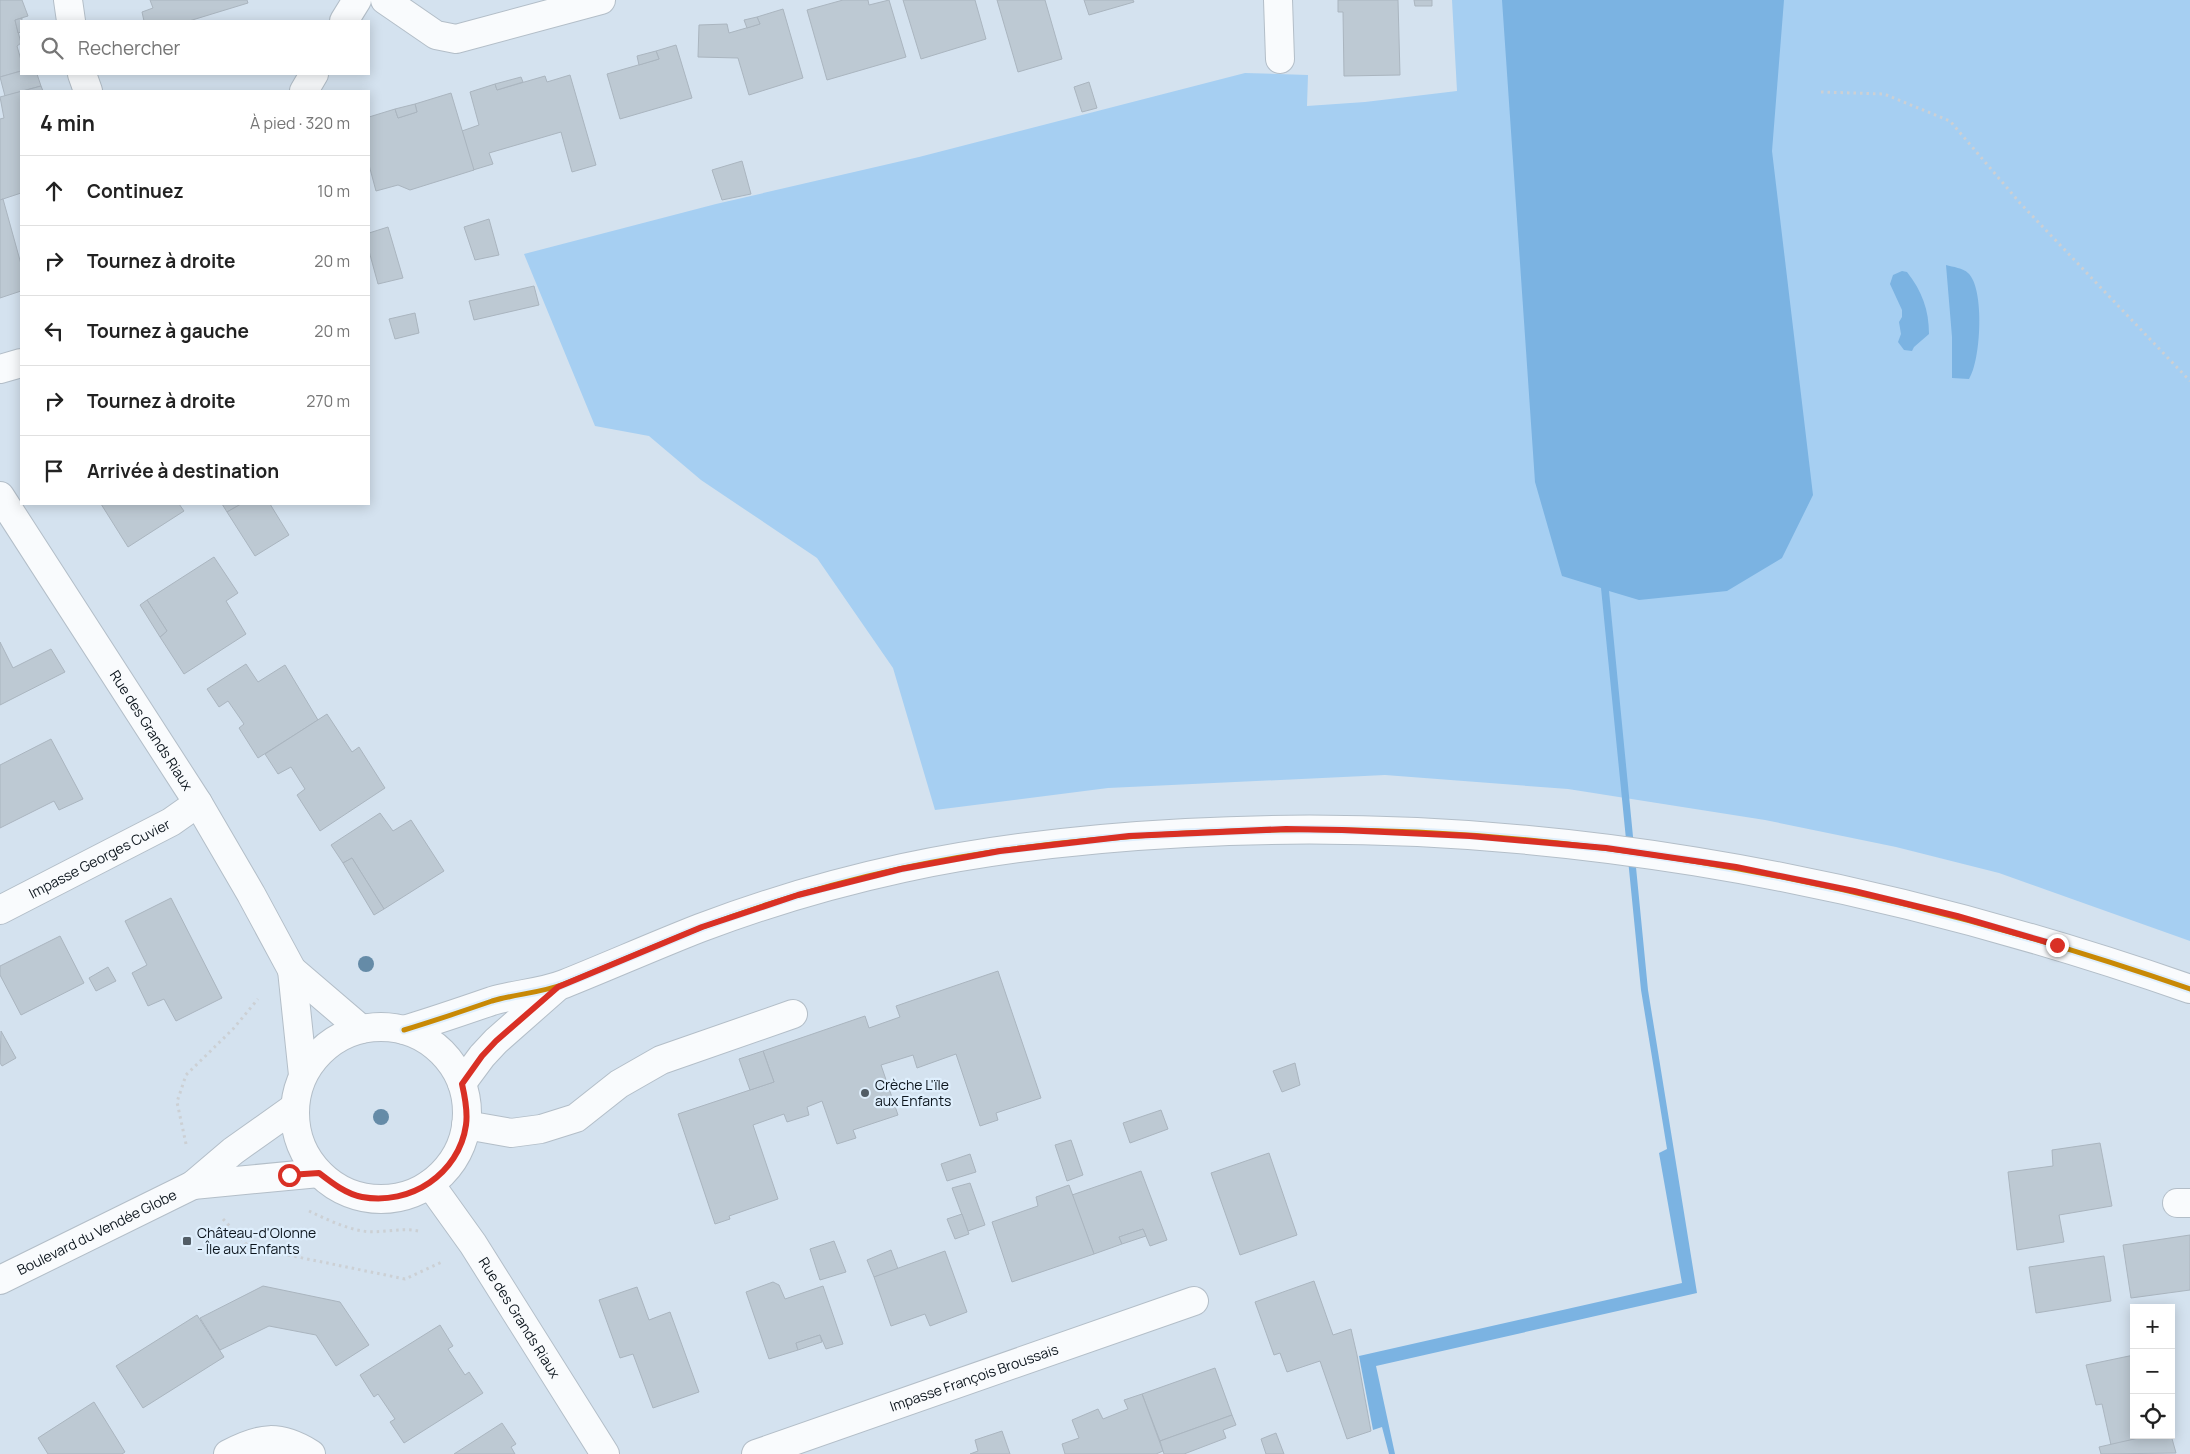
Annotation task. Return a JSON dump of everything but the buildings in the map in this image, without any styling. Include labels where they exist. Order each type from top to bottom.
[{"type":"main road","points":[[68,0],[71,20]]},
{"type":"main road","points":[[345,20],[356,0]]},
{"type":"main road","points":[[385,0],[436,35],[456,39],[601,0]]},
{"type":"main road","points":[[1278,0],[1280,59]]},
{"type":"main road","points":[[82,75],[88,90]]},
{"type":"main road","points":[[305,90],[313,75]]},
{"type":"main road","points":[[0,369],[20,363]]},
{"type":"main road","name":"Rue des Grands Riaux","points":[[0,496],[198,803],[252,894],[292,970],[361,1029]]},
{"type":"main road","name":"Impasse Georges Cuvier","points":[[0,910],[171,822],[198,803]]},
{"type":"main road","points":[[404,1030],[495,1000],[558,987],[702,927],[749,910],[798,895],[901,869],[1000,851],[1129,836],[1286,829],[1406,832],[1528,841],[1642,853],[1736,867],[1854,891],[1957,916],[2057,945],[2190,989]]},
{"type":"main road","name":"Rue des Grands Riaux","points":[[292,970],[303,1075]]},
{"type":"main road","points":[[462,1084],[482,1056],[496,1041],[558,987]]},
{"type":"main road","points":[[466,1126],[511,1133],[540,1129],[576,1118],[619,1084],[660,1060],[793,1014]]},
{"type":"main road","points":[[383,1027],[404,1030],[429,1041],[449,1060],[462,1084],[466,1104],[466,1126],[459,1148],[447,1168],[430,1184],[408,1195],[385,1199],[361,1197],[339,1188],[319,1173],[305,1154],[297,1131],[295,1107],[298,1091],[303,1075],[318,1054],[337,1038],[361,1029],[383,1027]]},
{"type":"main road","name":"Boulevard du Vendée Globe","points":[[0,1280],[200,1182],[233,1151],[295,1107]]},
{"type":"main road","name":"Boulevard du Vendée Globe","points":[[200,1182],[319,1173]]},
{"type":"main road","name":"Rue des Grands Riaux","points":[[430,1184],[472,1244],[605,1454]]},
{"type":"main road","name":"Impasse François Broussais","points":[[756,1454],[1194,1301]]},
{"type":"main road","points":[[228,1454],[247,1444],[269,1439],[295,1444],[311,1454]]},
{"type":"path","points":[[1821,92],[1884,94],[1950,121],[2020,203],[2190,381]]},
{"type":"path","points":[[264,991],[233,1029],[186,1075],[177,1102],[184,1139],[200,1182],[222,1218],[249,1248],[405,1279],[449,1258]]},
{"type":"path","points":[[302,1208],[331,1222],[364,1231],[405,1229],[422,1234]]},
{"type":"shaded area","points":[[1452,0],[2190,0],[2190,941],[1999,873],[1896,847],[1765,820],[1568,789],[1385,775],[1108,788],[935,810],[893,668],[817,558],[701,480],[649,436],[595,426],[524,254],[716,204],[919,157],[1245,73],[1308,75],[1307,106],[1365,102],[1457,91]]},
{"type":"shaded area","points":[[1502,0],[1784,0],[1772,151],[1813,495],[1782,558],[1727,591],[1639,600],[1609,591],[1648,990],[1697,1293],[1376,1366],[1395,1454],[1389,1454],[1382,1427],[1373,1430],[1359,1356],[1682,1283],[1659,1153],[1667,1149],[1641,990],[1601,588],[1562,576],[1535,482]]},
{"type":"shaded area","points":[[1946,265],[1966,271],[1973,281],[1977,293],[1979,308],[1978,342],[1973,370],[1969,379],[1952,378],[1952,337]]},
{"type":"shaded area","points":[[1902,271],[1907,272],[1917,286],[1924,301],[1928,317],[1929,334],[1912,351],[1904,350],[1898,342],[1901,334],[1899,322],[1902,317],[1902,310],[1890,284],[1893,275]]},
{"type":"transit line","points":[[404,1030],[492,1001],[555,987],[700,928],[775,902],[851,880],[903,868],[1008,849],[1079,841],[1186,833],[1315,830],[1443,833],[1570,844],[1696,861],[1820,885],[1945,914],[2068,949],[2190,989]]},
{"type":"place","name":"Crèche L'ïle aux Enfants","points":[[865,1093]]},
{"type":"place","name":"Château-d'Olonne - Île aux Enfants","points":[[187,1241]]},
{"type":"route","points":[[289,1175],[319,1173],[339,1188],[361,1197],[385,1199],[408,1195],[430,1184],[447,1168],[459,1148],[466,1126],[466,1104],[462,1084],[482,1056],[496,1041],[558,987],[702,927],[798,895],[901,869],[1046,844],[1129,836],[1286,829],[1406,832],[1606,848],[1670,856],[1795,878],[1957,916],[2057,945]]}]
